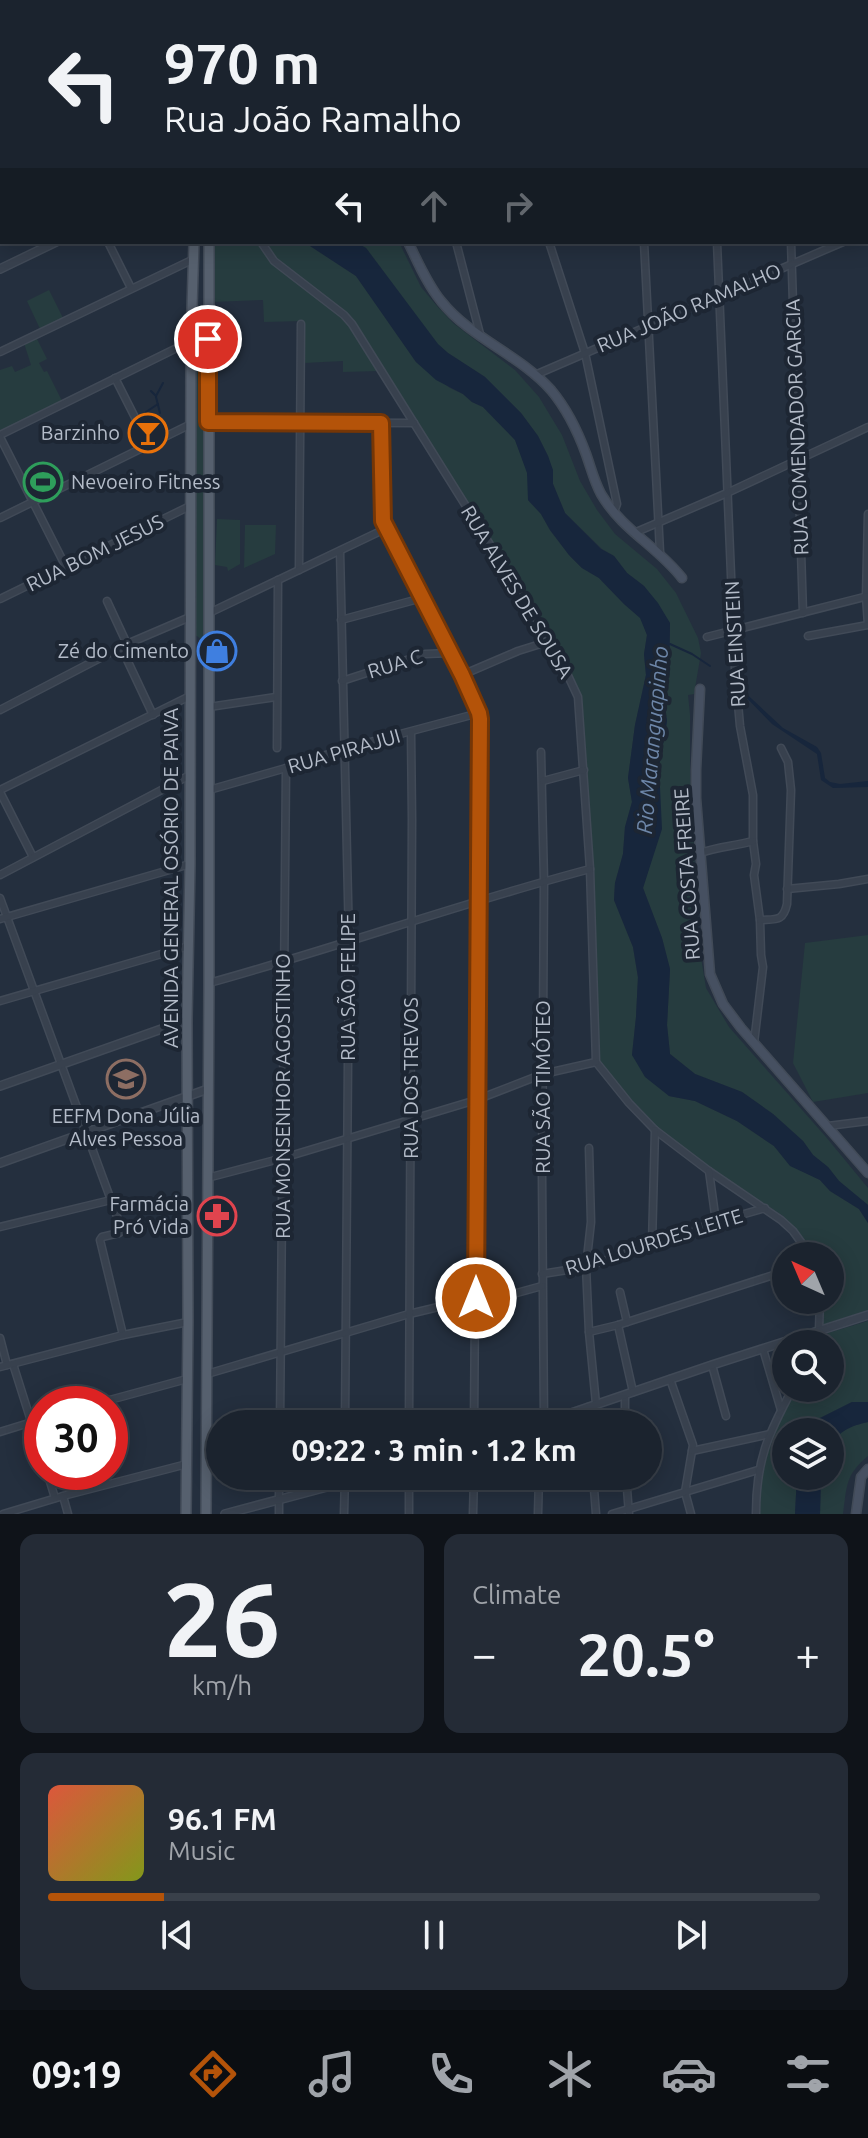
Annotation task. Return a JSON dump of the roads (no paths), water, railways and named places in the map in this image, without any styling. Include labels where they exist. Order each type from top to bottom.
[{"type":"main road","name":"AVENIDA GENERAL OSÓRIO DE PAIVA","points":[[186,1514],[194,244]]},
{"type":"main road","name":"AVENIDA GENERAL OSÓRIO DE PAIVA","points":[[206,1514],[209,244]]},
{"type":"main road","points":[[409,244],[442,303],[551,390],[565,409],[598,487],[614,512],[634,534],[660,552],[682,578]]},
{"type":"main road","points":[[192,303],[208,303]]},
{"type":"main road","points":[[190,633],[199,641],[205,640],[209,634]]},
{"type":"main road","points":[[190,680],[201,671],[208,676]]},
{"type":"main road","name":"RUA COSTA FREIRE","points":[[700,689],[696,770],[710,974],[723,1004],[754,1043],[868,1172]]},
{"type":"main road","points":[[856,1514],[858,1487],[868,1469]]},
{"type":"street","points":[[0,269],[52,244]]},
{"type":"street","points":[[109,244],[131,288]]},
{"type":"street","name":"RUA ALVES DE SOUSA","points":[[262,244],[269,255],[352,324],[550,641],[578,697],[590,869],[596,1062]]},
{"type":"street","points":[[457,244],[480,334]]},
{"type":"street","points":[[550,244],[585,353],[617,504],[614,512]]},
{"type":"street","points":[[644,244],[660,552]]},
{"type":"street","name":"RUA EINSTEIN","points":[[717,244],[736,683],[740,726],[753,795],[754,875],[763,967],[754,1043]]},
{"type":"street","name":"RUA COMENDADOR GARCIA","points":[[791,244],[803,613]]},
{"type":"street","name":"RUA JOÃO RAMALHO","points":[[535,375],[838,244]]},
{"type":"street","points":[[0,352],[194,259]]},
{"type":"street","points":[[299,570],[301,324]]},
{"type":"street","points":[[66,567],[0,436],[191,341]]},
{"type":"street","points":[[115,378],[149,445]]},
{"type":"street","points":[[208,422],[414,423]]},
{"type":"street","points":[[381,423],[383,521],[479,713],[474,1410]]},
{"type":"street","points":[[0,518],[191,424]]},
{"type":"street","points":[[634,534],[868,427]]},
{"type":"street","name":"RUA BOM JESUS","points":[[0,599],[190,506]]},
{"type":"street","points":[[808,636],[868,625],[868,514]]},
{"type":"street","points":[[209,613],[387,528]]},
{"type":"street","name":"RUA SÃO FELIPE","points":[[340,551],[349,941],[345,1410]]},
{"type":"street","points":[[277,748],[278,580]]},
{"type":"street","points":[[707,637],[867,596]]},
{"type":"street","points":[[341,620],[422,598]]},
{"type":"street","points":[[107,601],[153,715]]},
{"type":"street","points":[[0,710],[124,646],[190,617]]},
{"type":"street","points":[[462,675],[550,641]]},
{"type":"street","name":"RUA C","points":[[342,681],[425,654],[450,653]]},
{"type":"street","points":[[33,857],[0,791],[190,696]]},
{"type":"street","points":[[209,707],[276,697]]},
{"type":"street","name":"RUA PIRAJUI","points":[[209,790],[344,749],[479,713]]},
{"type":"street","name":"RUA DOS TREVOS","points":[[409,1410],[411,732]]},
{"type":"street","points":[[760,920],[780,918],[787,904],[791,790],[788,762],[781,748]]},
{"type":"street","name":"RUA SÃO TIMÓTEO","points":[[541,752],[544,881],[541,1410]]},
{"type":"street","name":"RUA MONSENHOR AGOSTINHO","points":[[280,1410],[286,768]]},
{"type":"street","points":[[543,781],[584,770]]},
{"type":"street","points":[[0,875],[190,775]]},
{"type":"street","points":[[700,853],[753,841]]},
{"type":"street","points":[[4,918],[190,864]]},
{"type":"street","points":[[209,983],[478,900],[590,869]]},
{"type":"street","points":[[787,889],[868,879]]},
{"type":"street","points":[[0,898],[4,918],[35,991],[122,1231],[100,1240],[123,1335]]},
{"type":"street","points":[[0,1001],[189,946]]},
{"type":"street","points":[[0,1086],[187,1020]]},
{"type":"street","points":[[207,1178],[476,1100],[543,1074],[596,1062],[655,1130],[765,1208],[793,1231],[801,1242]]},
{"type":"street","points":[[0,1163],[208,1089]]},
{"type":"street","points":[[828,1126],[868,1121]]},
{"type":"street","points":[[652,1244],[655,1130]]},
{"type":"street","points":[[589,1148],[592,1190],[586,1267],[591,1410]]},
{"type":"street","points":[[709,1171],[716,1222]]},
{"type":"street","points":[[0,1227],[111,1200]]},
{"type":"street","name":"RUA LOURDES LEITE","points":[[542,1274],[586,1267],[765,1208]]},
{"type":"street","points":[[589,1332],[772,1275]]},
{"type":"street","points":[[207,1374],[409,1314],[502,1297],[542,1286]]},
{"type":"street","points":[[620,1292],[627,1322]]},
{"type":"street","points":[[820,1314],[819,1330],[868,1315]]},
{"type":"street","points":[[7,1365],[188,1322]]},
{"type":"street","points":[[618,1325],[629,1393],[627,1410]]},
{"type":"street","points":[[0,1338],[7,1365],[24,1405]]},
{"type":"street","points":[[578,1410],[772,1346]]},
{"type":"street","points":[[763,1349],[781,1410]]},
{"type":"street","points":[[712,1365],[726,1416]]},
{"type":"street","points":[[128,1395],[187,1379]]},
{"type":"street","points":[[670,1379],[692,1439],[685,1492],[691,1514]]},
{"type":"street","points":[[756,1514],[758,1470],[785,1402]]},
{"type":"street","points":[[0,1432],[24,1424]]},
{"type":"street","points":[[692,1451],[770,1434]]},
{"type":"street","points":[[3,1514],[187,1464]]},
{"type":"street","points":[[612,1514],[628,1512],[758,1470]]},
{"type":"street","points":[[56,1490],[68,1514]]},
{"type":"street","points":[[278,1490],[279,1514]]},
{"type":"street","points":[[225,1514],[312,1490]]},
{"type":"street","points":[[344,1514],[345,1490]]},
{"type":"street","points":[[409,1490],[409,1514]]},
{"type":"street","points":[[473,1514],[474,1490]]},
{"type":"street","points":[[538,1514],[539,1490]]},
{"type":"street","points":[[594,1490],[596,1514]]},
{"type":"street","points":[[627,1490],[628,1512]]},
{"type":"water","name":"Rio Maranguapinho","points":[[307,244],[359,244],[366,248],[438,344],[485,377],[521,413],[548,456],[553,470],[553,484],[565,513],[644,586],[670,623],[669,675],[663,697],[667,721],[659,767],[662,829],[643,888],[670,969],[667,1025],[670,1054],[695,1074],[742,1092],[773,1114],[803,1141],[839,1181],[868,1205],[868,1223],[859,1209],[830,1191],[820,1180],[790,1166],[774,1146],[737,1121],[695,1101],[669,1096],[645,1077],[632,1055],[638,977],[633,947],[614,900],[632,802],[628,778],[646,675],[644,654],[647,635],[640,618],[599,578],[582,568],[569,555],[528,500],[527,473],[515,440],[483,407],[436,380],[416,362],[356,276]]},
{"type":"water","points":[[738,686],[783,728],[817,747],[825,778],[830,782],[868,781],[868,787],[833,788],[821,780],[817,754],[772,724]]},
{"type":"water","points":[[852,1402],[868,1402],[868,1422],[844,1432],[844,1418],[820,1418]]},
{"type":"water","points":[[796,1490],[821,1490],[820,1514],[795,1514]]},
{"type":"waterway","points":[[151,391],[156,396],[163,383]]},
{"type":"waterway","points":[[156,397],[160,413]]},
{"type":"waterway","points":[[146,412],[158,404]]},
{"type":"waterway","points":[[670,644],[710,666]]},
{"type":"place","name":"Barzinho","points":[[148,433]]},
{"type":"place","name":"Nevoeiro Fitness","points":[[43,482]]},
{"type":"place","name":"Zé do Cimento","points":[[217,651]]},
{"type":"place","name":"EEFM Dona Júlia Alves Pessoa","points":[[126,1079]]},
{"type":"place","name":"Farmácia Pró Vida","points":[[217,1216]]}]
